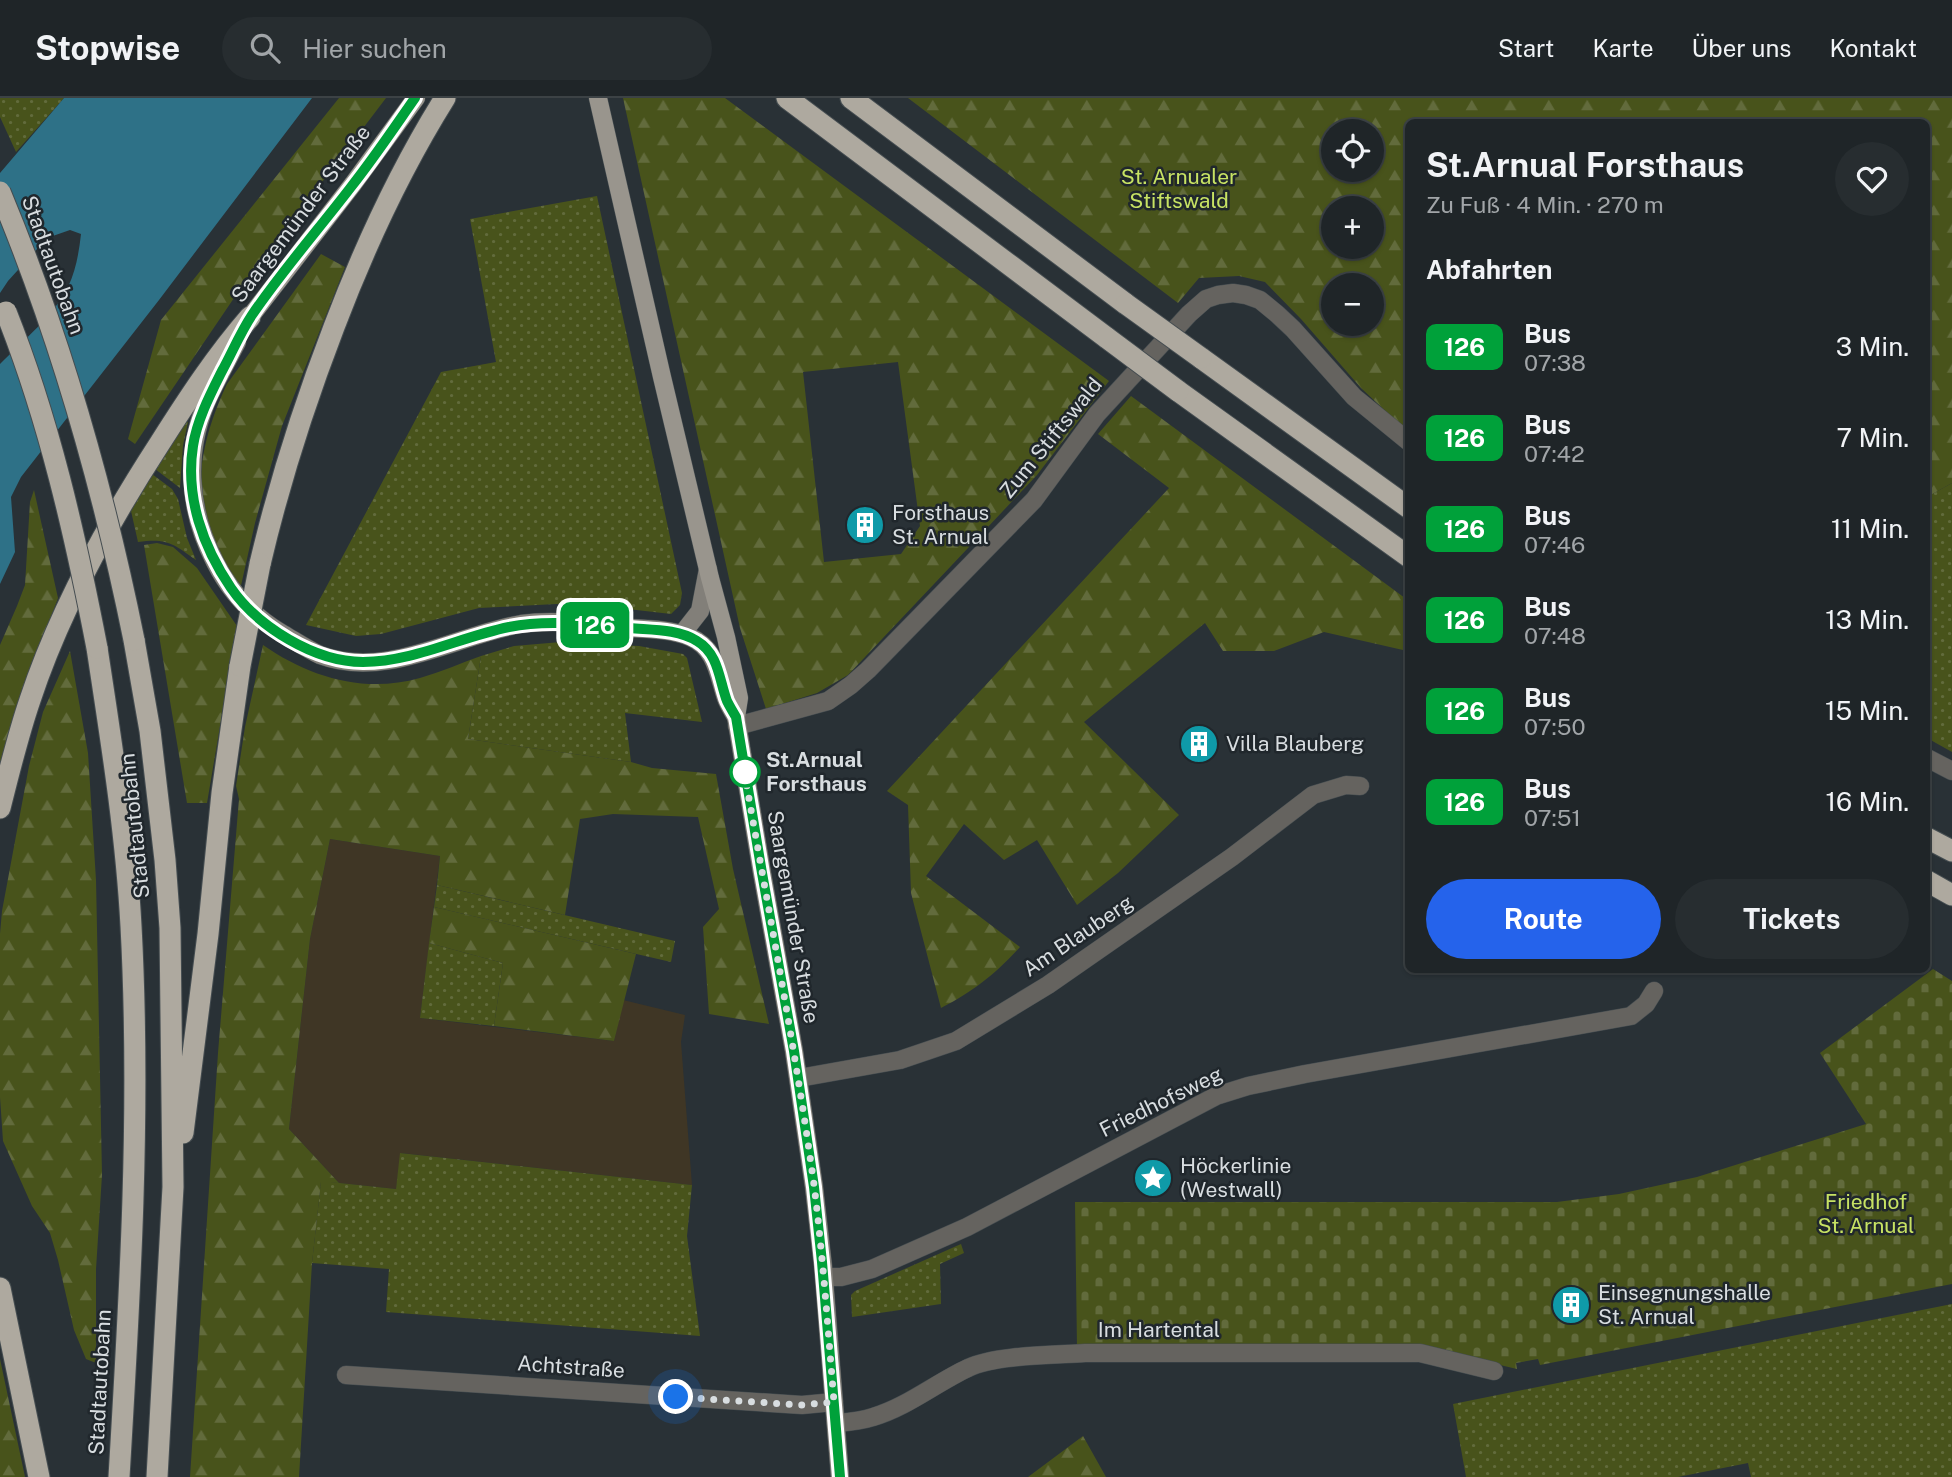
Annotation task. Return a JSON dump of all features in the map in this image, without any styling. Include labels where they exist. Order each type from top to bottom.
[{"type":"highway","points":[[173,1187],[185,1121],[222,793],[240,666],[260,564],[284,469],[308,395],[355,273],[421,136],[445,98]]},
{"type":"highway","points":[[787,98],[1178,391],[1405,554]]},
{"type":"highway","points":[[851,98],[1126,304],[1405,505]]},
{"type":"highway","name":"Stadtautobahn","points":[[0,192],[20,240],[78,414],[118,565],[150,731],[170,928],[173,1187],[157,1477]]},
{"type":"highway","name":"Stadtautobahn","points":[[0,297],[22,355],[82,566],[117,782],[127,873],[134,1000],[136,1111],[119,1477]]},
{"type":"highway","points":[[0,808],[30,699],[69,605],[100,540],[182,408],[223,349],[250,317]]},
{"type":"highway","points":[[1930,840],[1952,851]]},
{"type":"highway","points":[[1930,883],[1952,895]]},
{"type":"highway","points":[[0,1288],[39,1477]]},
{"type":"main road","name":"Saargemünder Straße","points":[[250,317],[354,184],[416,98]]},
{"type":"main road","points":[[598,98],[735,677],[738,698],[736,721]]},
{"type":"street","name":"Zum Stiftswald","points":[[736,721],[828,701],[868,670],[1034,499],[1097,414],[1206,299],[1233,293],[1260,300],[1285,321],[1362,405],[1405,439]]},
{"type":"street","name":"Saargemünder Straße","points":[[250,317],[206,405],[192,447],[191,475],[195,509],[204,540],[218,568],[238,597],[256,616],[321,655],[342,660],[391,660],[523,624],[579,624],[682,634],[701,643],[719,669],[736,721],[799,1078],[824,1277],[840,1477]]},
{"type":"street","points":[[682,634],[700,611],[708,569]]},
{"type":"street","points":[[1930,760],[1952,771]]},
{"type":"street","name":"Am Blauberg","points":[[799,1078],[900,1060],[956,1041],[1048,985],[1232,856],[1313,795],[1346,785],[1360,786]]},
{"type":"street","name":"Friedhofsweg","points":[[824,1277],[841,1277],[872,1269],[967,1227],[1216,1096],[1305,1074],[1631,1016],[1646,1004],[1654,991]]},
{"type":"street","name":"Im Hartental","points":[[835,1423],[865,1419],[885,1412],[969,1367],[986,1362],[1042,1356],[1085,1353],[1420,1353],[1494,1371]]},
{"type":"street","name":"Achtstraße","points":[[346,1375],[802,1405],[834,1402]]},
{"type":"shaded area","points":[[330,839],[440,856],[420,1018],[614,1041],[623,1000],[685,1015],[681,1042],[692,1185],[401,1153],[396,1189],[339,1183],[289,1129],[310,939]]},
{"type":"green space","points":[[0,98],[64,98],[16,152],[0,117]]},
{"type":"green space","points":[[339,98],[386,98],[234,298],[135,444],[128,439],[161,320]]},
{"type":"green space","points":[[623,98],[725,98],[1109,381],[1037,475],[848,675],[817,693],[766,709],[740,628]],"holes":[[[898,362],[920,526],[901,554],[824,562],[803,372]]]},
{"type":"green space","name":"St. Arnualer Stiftswald","points":[[908,98],[1952,98],[1952,483],[1930,495],[1930,119],[1405,119],[1405,429],[1361,388],[1265,282],[1239,276],[1199,278],[1178,303]]},
{"type":"green space","points":[[597,196],[682,593],[680,605],[671,614],[576,603],[479,608],[381,634],[356,636],[306,625],[441,372],[496,362],[470,219]]},
{"type":"green space","points":[[321,254],[345,267],[282,426],[240,590],[224,564],[204,516],[201,478],[205,446],[227,384]]},
{"type":"green space","points":[[1131,396],[1405,598],[1405,652],[1324,632],[1274,651],[1223,651],[1205,623],[1084,722],[1179,815],[1118,873],[1077,905],[1037,840],[1004,860],[964,824],[926,876],[1020,947],[984,981],[941,1008],[911,893],[908,805],[887,791],[1169,488],[1098,434]]},
{"type":"green space","points":[[185,421],[188,422],[183,445],[180,488],[155,469]]},
{"type":"green space","points":[[152,474],[172,489],[178,499],[187,538],[196,560],[170,544],[156,541],[138,542],[131,511]]},
{"type":"green space","points":[[1952,483],[1952,752],[1930,740],[1930,495]]},
{"type":"green space","points":[[34,490],[58,598],[23,692],[0,765],[0,645],[25,585],[30,502]]},
{"type":"green space","points":[[157,543],[173,547],[197,568],[237,626],[207,803],[187,803],[144,545]]},
{"type":"green space","points":[[561,642],[639,646],[683,654],[687,658],[702,722],[625,713],[631,762],[468,739],[481,656],[514,646]]},
{"type":"green space","points":[[263,645],[318,674],[358,683],[378,684],[420,678],[481,656],[468,739],[631,762],[652,768],[716,774],[733,869],[769,1024],[709,1014],[703,927],[719,909],[698,817],[613,814],[580,819],[565,915],[437,885],[440,856],[330,839],[310,939],[289,1129],[339,1183],[321,1182],[312,1263],[299,1477],[190,1477],[218,1053],[239,799],[236,786],[245,727]]},
{"type":"green space","points":[[70,651],[88,753],[96,880],[102,1175],[96,1269],[96,1363],[86,1359],[74,1330],[50,1233],[32,1206],[3,1141],[0,1097],[2,911],[29,766],[43,712]]},
{"type":"green space","points":[[437,885],[675,941],[671,962],[434,907]]},
{"type":"green space","points":[[434,907],[636,954],[614,1041],[494,1026],[503,963],[429,943]]},
{"type":"green space","points":[[429,943],[503,963],[494,1026],[420,1018]]},
{"type":"green space","name":"Friedhof St. Arnual","points":[[1933,969],[1952,981],[1952,1284],[1540,1365],[1538,1359],[1516,1363],[1517,1369],[1445,1352],[1077,1346],[1075,1202],[1557,1202],[1619,1194],[1697,1177],[1866,1124],[1820,1053]]},
{"type":"green space","points":[[400,1153],[692,1185],[687,1236],[700,1336],[386,1312],[389,1269],[312,1263],[321,1181],[396,1189]]},
{"type":"green space","points":[[961,1244],[964,1253],[940,1264],[941,1304],[852,1317],[851,1295],[855,1291]]},
{"type":"green space","points":[[1952,1304],[1952,1477],[1751,1477],[1748,1463],[1678,1477],[1466,1477],[1453,1404]]},
{"type":"green space","points":[[0,1359],[25,1477],[0,1477]]},
{"type":"green space","points":[[1083,1436],[1106,1477],[1028,1477]]},
{"type":"water","points":[[64,98],[312,98],[21,477],[11,497],[15,552],[0,584],[0,364],[62,297],[75,268],[81,234],[70,230],[47,238],[0,293],[0,173]]},
{"type":"bus line","name":"126","points":[[415,98],[354,184],[250,317],[209,396],[192,447],[191,475],[195,509],[204,540],[218,568],[238,597],[256,616],[321,655],[342,660],[391,660],[505,628],[541,623],[650,629],[682,634],[701,643],[711,654],[736,717],[799,1078],[822,1262],[840,1477]]},
{"type":"place","name":"Forsthaus St. Arnual","points":[[865,525]]},
{"type":"place","name":"Villa Blauberg","points":[[1199,744]]},
{"type":"place","name":"St.Arnual Forsthaus","points":[[745,772]]},
{"type":"place","name":"Höckerlinie (Westwall)","points":[[1153,1178]]},
{"type":"place","name":"Einsegnungshalle St. Arnual","points":[[1571,1305]]},
{"type":"route","points":[[676,1397],[802,1405],[834,1402],[814,1187],[794,1051],[744,770],[745,772]]}]
